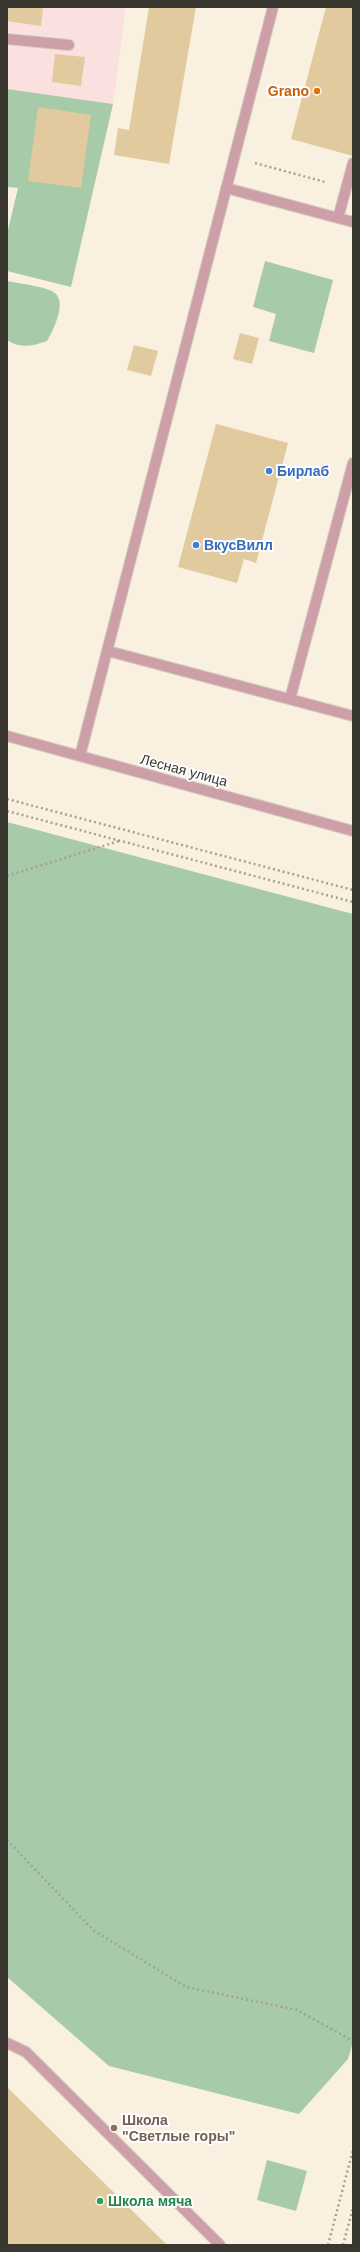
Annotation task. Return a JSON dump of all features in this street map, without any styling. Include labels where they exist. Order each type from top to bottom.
[{"type":"street","points":[[80,756],[273,7]]},
{"type":"street","points":[[7,39],[70,45]]},
{"type":"street","points":[[338,218],[353,163]]},
{"type":"street","points":[[226,188],[353,222]]},
{"type":"street","points":[[290,699],[353,463]]},
{"type":"street","points":[[108,651],[353,716]]},
{"type":"street","name":"Лесная улица","points":[[7,736],[353,831]]},
{"type":"street","points":[[7,2043],[26,2052],[220,2245]]},
{"type":"path","points":[[234,157],[346,187]]},
{"type":"path","points":[[7,799],[353,890]]},
{"type":"path","points":[[7,811],[353,902]]},
{"type":"path","points":[[7,876],[120,841]]},
{"type":"path","points":[[7,1840],[93,1930],[186,1987],[297,2010],[353,2041]]},
{"type":"path","points":[[328,2245],[353,2150]]},
{"type":"path","points":[[343,2245],[353,2208]]},
{"type":"shaded area","points":[[7,7],[126,7],[113,104],[7,89]]},
{"type":"green space","points":[[7,89],[113,104],[71,287],[7,271],[7,234],[18,188],[7,187]]},
{"type":"green space","points":[[265,261],[333,280],[314,353],[269,341],[276,314],[253,307]]},
{"type":"green space","points":[[7,281],[47,289],[56,294],[59,298],[60,304],[58,318],[47,341],[22,346],[7,340]]},
{"type":"green space","points":[[7,822],[353,914],[353,2042],[348,2059],[299,2114],[109,2066],[7,1977]]},
{"type":"green space","points":[[267,2160],[307,2171],[296,2211],[257,2200]]},
{"type":"building","points":[[7,7],[43,7],[41,26],[7,21]]},
{"type":"building","points":[[149,7],[196,7],[169,164],[114,155],[118,128],[129,130]]},
{"type":"building","points":[[326,7],[353,7],[353,156],[291,139]]},
{"type":"building","points":[[55,54],[85,57],[81,86],[52,82]]},
{"type":"building","points":[[38,107],[91,115],[81,188],[28,181]]},
{"type":"building","points":[[240,333],[259,338],[252,364],[233,359]]},
{"type":"building","points":[[134,345],[158,351],[151,376],[127,370]]},
{"type":"building","points":[[216,424],[288,443],[256,563],[244,559],[237,583],[178,567]]},
{"type":"building","points":[[7,2087],[167,2245],[7,2245]]},
{"type":"place","name":"Grano","points":[[317,91]]},
{"type":"place","name":"Бирлаб","points":[[269,471]]},
{"type":"place","name":"ВкусВилл","points":[[196,545]]},
{"type":"place","name":"Школа \"Светлые горы\"","points":[[114,2128]]},
{"type":"place","name":"Школа мяча","points":[[100,2201]]}]
